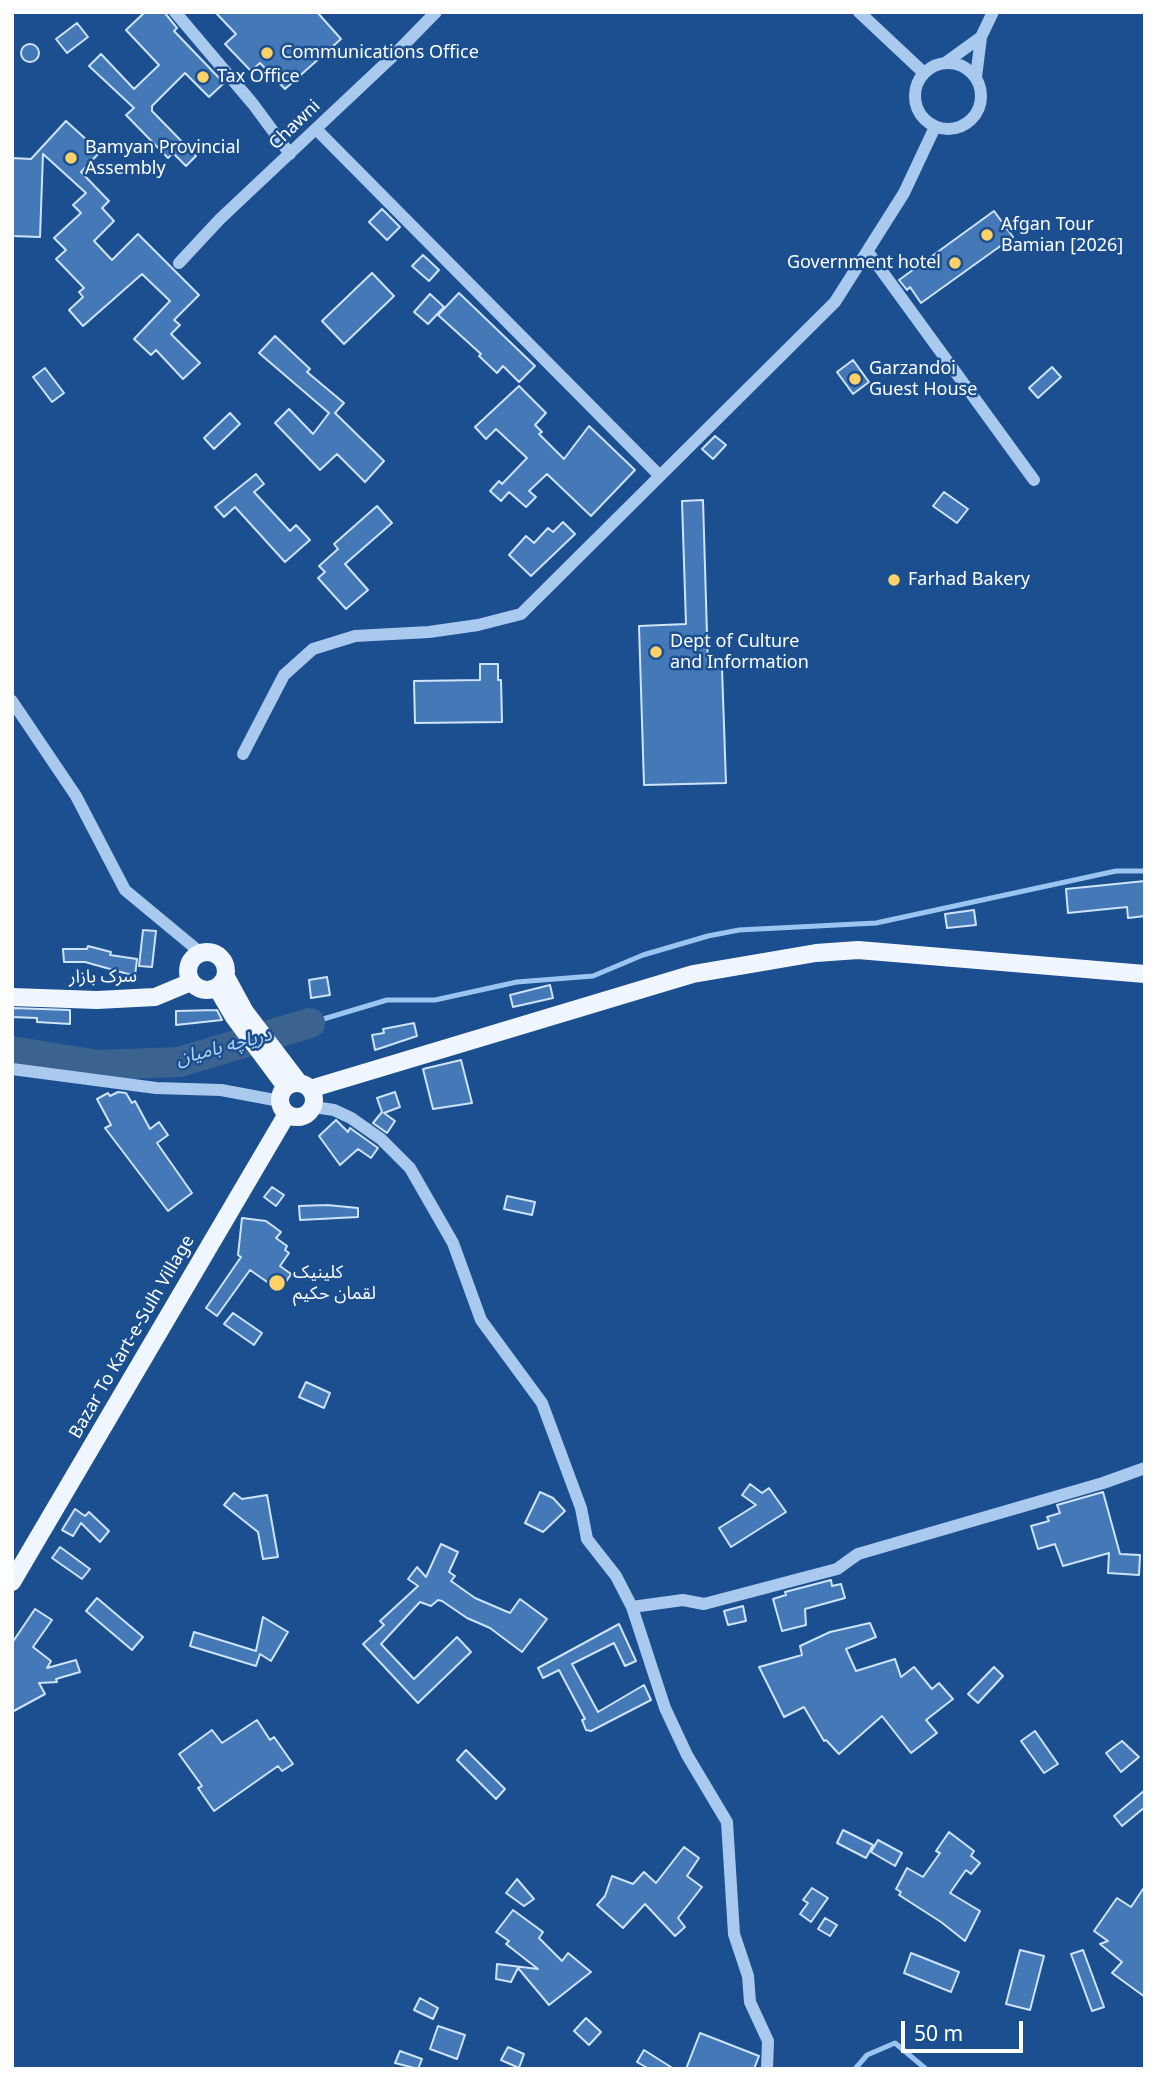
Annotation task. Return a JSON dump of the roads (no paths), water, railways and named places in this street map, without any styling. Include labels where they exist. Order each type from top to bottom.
[{"type":"main road","points":[[292,1095],[693,974],[816,954],[858,950],[1145,974]]},
{"type":"main road","points":[[222,982],[200,989],[191,982],[189,965],[201,953],[220,957],[226,966],[222,982],[240,1014],[276,1062],[302,1117],[314,1107],[315,1097],[292,1095]]},
{"type":"main road","name":"سرک بازار","points":[[12,997],[97,1000],[155,997],[191,982]]},
{"type":"main road","name":"Bazar To Kart-e-Sulh Village","points":[[12,1582],[292,1095]]},
{"type":"street","points":[[176,12],[253,104],[290,154]]},
{"type":"street","name":"Chawni","points":[[179,263],[220,219],[436,12]]},
{"type":"street","points":[[859,12],[924,73]]},
{"type":"street","points":[[981,37],[945,63],[924,73],[915,94],[916,105],[921,116],[935,127],[952,130],[972,120],[982,99],[976,77],[981,37],[993,12]]},
{"type":"street","points":[[945,63],[968,69],[976,77]]},
{"type":"street","points":[[243,754],[284,676],[313,649],[355,636],[429,632],[478,625],[521,614],[835,302],[904,193],[935,127]]},
{"type":"street","points":[[316,129],[659,475]]},
{"type":"street","points":[[868,252],[1034,480]]},
{"type":"street","points":[[12,701],[76,796],[125,890],[201,953]]},
{"type":"street","points":[[12,1069],[156,1088],[292,1095]]},
{"type":"street","points":[[314,1107],[334,1110],[351,1118],[381,1139],[410,1168],[453,1243],[481,1320],[542,1403],[581,1508],[587,1539],[616,1576],[632,1607],[665,1708],[687,1755],[727,1822],[734,1934],[748,1976],[750,2002],[768,2040],[767,2069]]},
{"type":"street","points":[[632,1607],[683,1600],[704,1604],[837,1569],[858,1554],[1091,1487],[1145,1468]]},
{"type":"waterway","points":[[310,1023],[387,1000],[435,1000],[517,982],[593,976],[643,955],[739,930],[876,923],[1116,871],[1145,871]]},
{"type":"waterway","name":"دریاچه بامیان","points":[[12,1051],[98,1065],[179,1062],[310,1023]]},
{"type":"waterway","points":[[855,2069],[867,2055],[895,2043],[926,2069]]},
{"type":"place","name":"Communications Office","points":[[267,53]]},
{"type":"place","name":"Tax Office","points":[[203,77]]},
{"type":"place","name":"Bamyan Provincial Assembly","points":[[71,158]]},
{"type":"place","name":"Afgan Tour Bamian [2026]","points":[[987,235]]},
{"type":"place","name":"Government hotel","points":[[955,263]]},
{"type":"place","name":"Garzandoi Guest House","points":[[855,379]]},
{"type":"place","name":"Farhad Bakery","points":[[894,580]]},
{"type":"place","name":"Dept of Culture and Information","points":[[656,652]]},
{"type":"place","name":"کلینیک لقمان حکیم","points":[[277,1283]]}]
